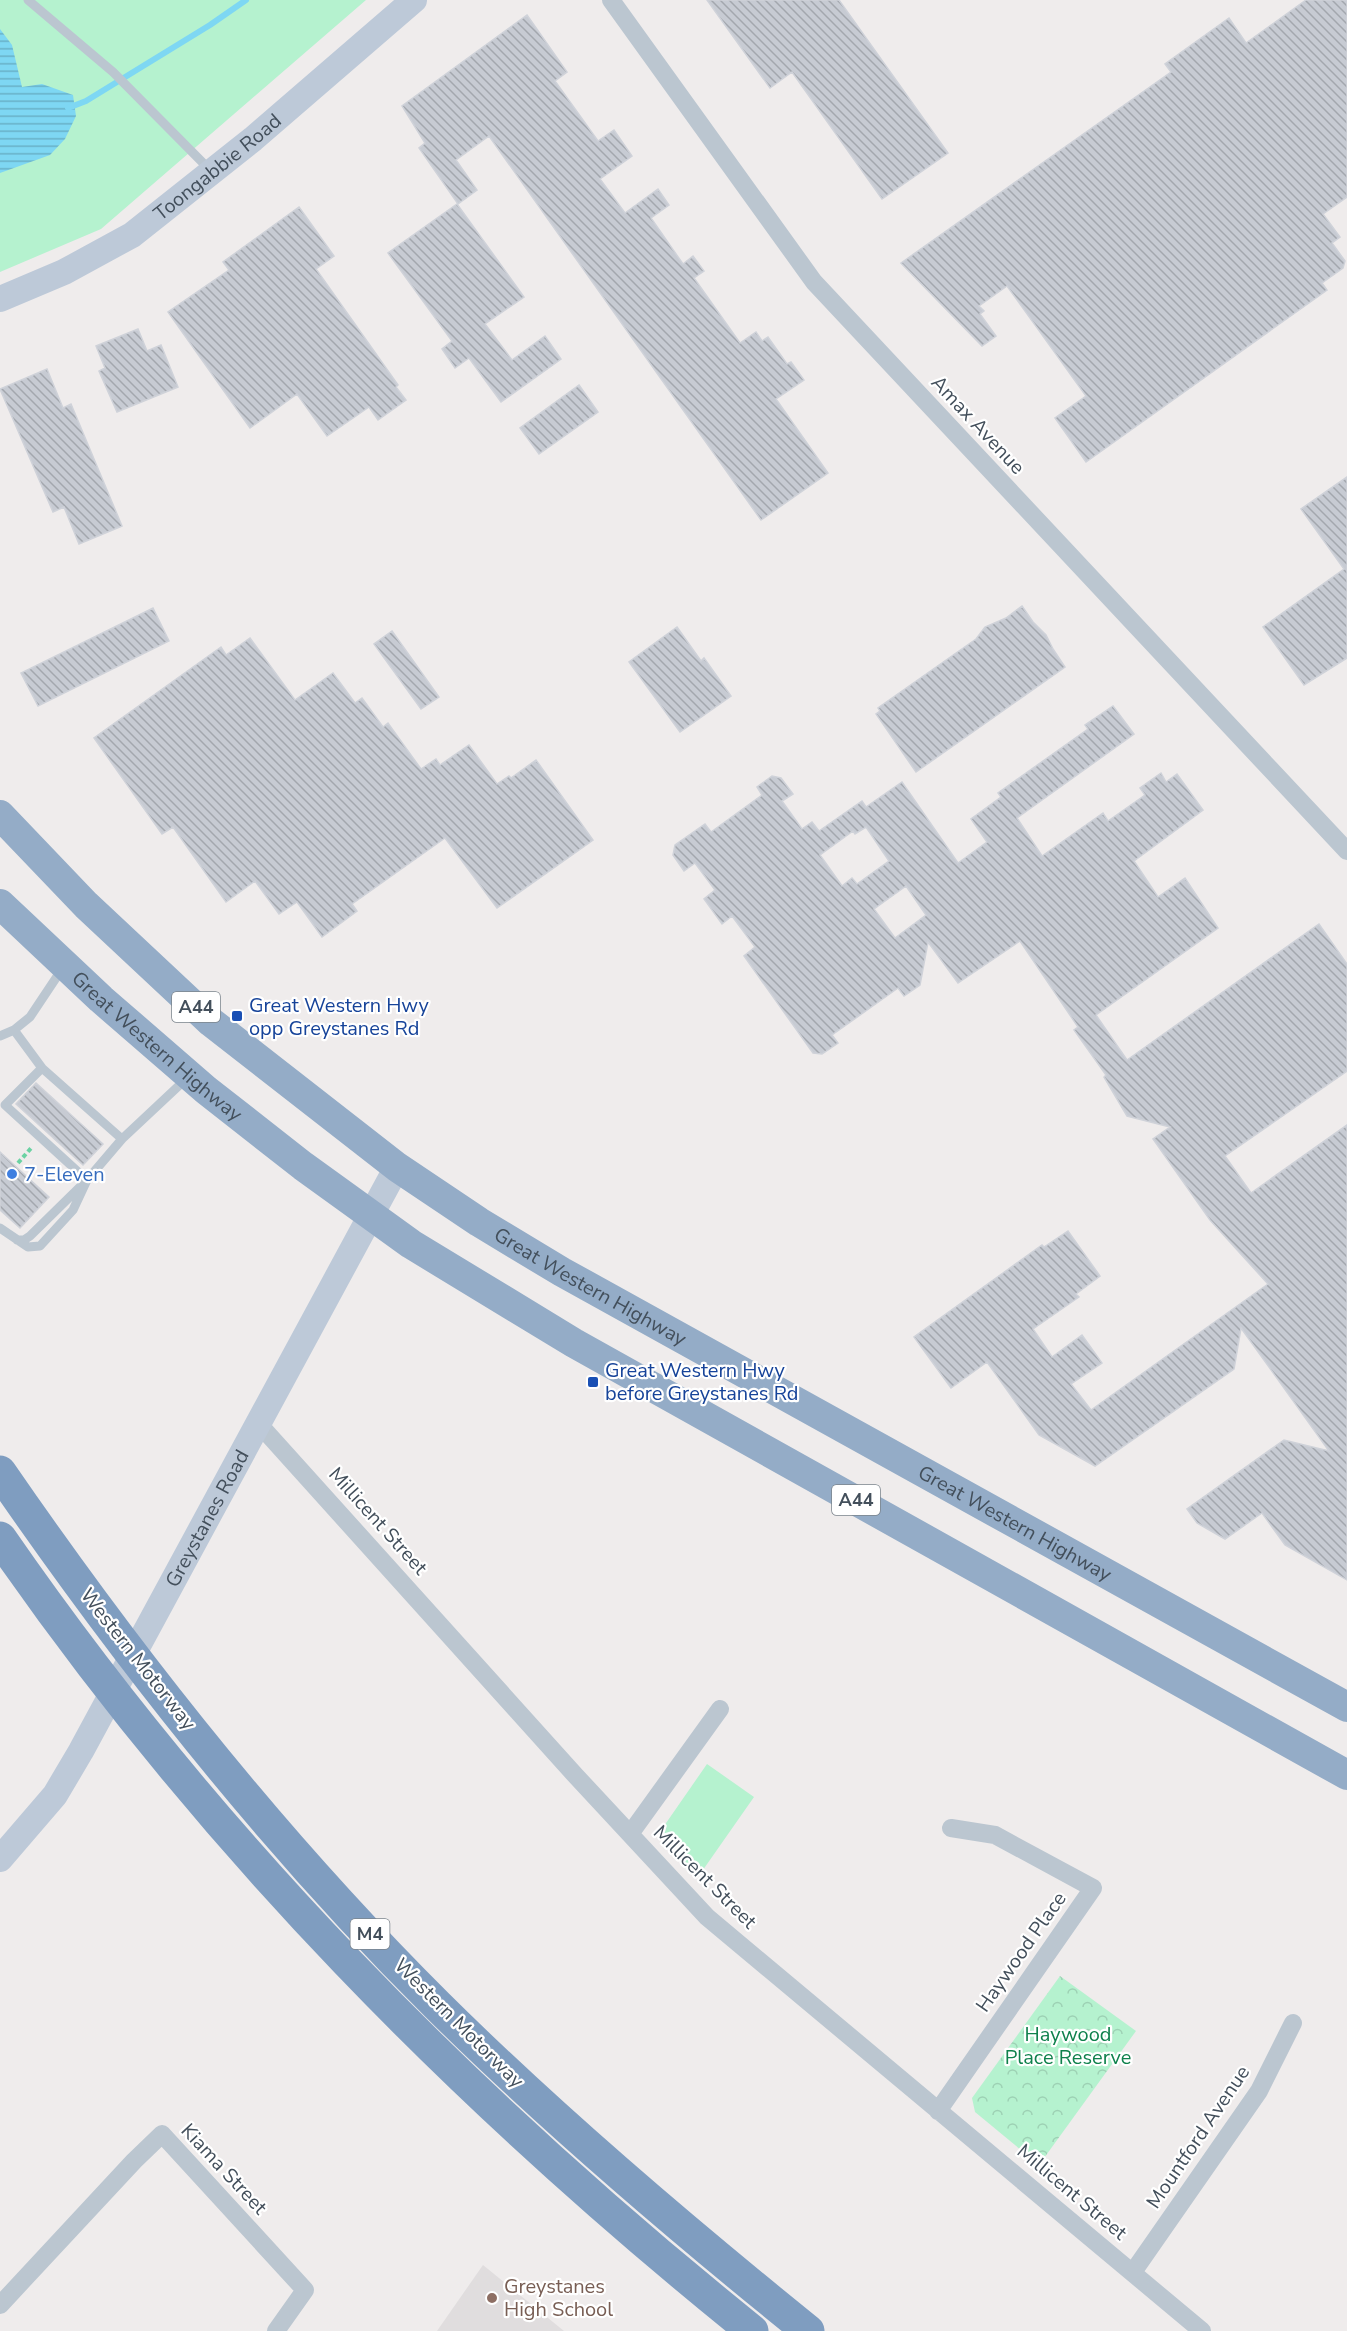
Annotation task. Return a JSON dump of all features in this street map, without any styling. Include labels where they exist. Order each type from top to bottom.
[{"type":"highway","name":"Great Western Highway","points":[[0,815],[86,905],[211,1022],[397,1167],[479,1222],[562,1272],[1347,1707]]},
{"type":"highway","name":"Great Western Highway","points":[[0,904],[189,1075],[370,1216],[460,1276],[574,1343],[1347,1774]]},
{"type":"highway","name":"Western Motorway","points":[[0,1472],[111,1628],[179,1713],[284,1840],[386,1952],[486,2052],[598,2157],[808,2331]]},
{"type":"highway","name":"Western Motorway","points":[[0,1538],[72,1639],[184,1781],[348,1964],[429,2046],[545,2157],[631,2232],[752,2331]]},
{"type":"main road","name":"Toongabbie Road","points":[[0,299],[64,272],[132,235],[254,139],[414,0]]},
{"type":"main road","name":"Greystanes Road","points":[[0,1859],[55,1795],[81,1751],[397,1167]]},
{"type":"street","name":"Amax Avenue","points":[[611,0],[814,282],[1347,851]]},
{"type":"street","name":"Millicent Street","points":[[258,1423],[707,1917],[1202,2331]]},
{"type":"street","points":[[630,1834],[720,1709]]},
{"type":"street","name":"Haywood Place","points":[[938,2111],[1093,1888],[995,1834],[951,1828]]},
{"type":"street","name":"Mountford Avenue","points":[[1133,2272],[1259,2091],[1293,2023]]},
{"type":"street","name":"Kiama Street","points":[[0,2305],[162,2134],[305,2290],[276,2331]]},
{"type":"lane","points":[[28,0],[113,72],[212,172]]},
{"type":"lane","points":[[0,1036],[14,1030],[30,1017],[65,965]]},
{"type":"lane","points":[[14,1030],[42,1068],[122,1139]]},
{"type":"lane","points":[[42,1068],[3,1102],[87,1180]]},
{"type":"lane","points":[[17,1240],[24,1240],[30,1236],[65,1199],[87,1180],[122,1139],[189,1075]]},
{"type":"lane","points":[[0,1228],[28,1247],[40,1246],[73,1210],[87,1180]]},
{"type":"path","points":[[18,1163],[40,1137]]},
{"type":"shaded area","name":"Greystanes High School","points":[[483,2265],[564,2331],[437,2331]]},
{"type":"green space","points":[[0,0],[366,0],[101,229],[0,272]]},
{"type":"green space","points":[[707,1764],[754,1797],[698,1877],[663,1841],[664,1826]]},
{"type":"green space","name":"Haywood Place Reserve","points":[[1060,1976],[1136,2031],[1039,2165],[975,2112],[972,2098]]},
{"type":"water","points":[[0,29],[12,45],[22,87],[42,84],[73,95],[76,116],[65,139],[50,155],[0,173]]},
{"type":"building","points":[[707,0],[839,0],[948,153],[882,199],[792,72],[770,88]]},
{"type":"building","points":[[1306,0],[1347,0],[1347,197],[1323,214],[1340,237],[1332,243],[1345,261],[1343,268],[1322,283],[1327,290],[1086,462],[1055,418],[1086,396],[1007,286],[979,306],[984,311],[980,314],[996,336],[982,346],[901,263],[1171,72],[1165,64],[1229,18],[1246,43]]},
{"type":"building","points":[[527,15],[567,72],[555,81],[598,141],[614,130],[632,156],[600,179],[625,213],[658,189],[669,205],[651,218],[683,264],[693,256],[704,271],[694,278],[740,343],[756,332],[762,341],[768,337],[787,364],[791,362],[804,380],[776,399],[828,473],[761,520],[489,136],[456,160],[477,190],[458,204],[419,148],[425,143],[402,106]]},
{"type":"building","points":[[457,204],[524,297],[485,324],[512,360],[545,336],[561,359],[501,402],[469,358],[455,368],[442,349],[452,341],[388,253]]},
{"type":"building","points":[[299,207],[334,256],[316,269],[398,385],[396,387],[406,400],[378,420],[369,407],[327,436],[297,394],[250,428],[168,312],[229,270],[223,262]]},
{"type":"building","points":[[138,329],[147,351],[161,345],[178,387],[117,412],[99,371],[105,368],[96,346]]},
{"type":"building","points":[[47,369],[63,408],[71,404],[122,526],[79,544],[64,507],[53,512],[0,389]]},
{"type":"building","points":[[579,385],[598,412],[539,454],[520,428]]},
{"type":"building","points":[[1347,477],[1347,658],[1304,685],[1263,627],[1344,569],[1301,509]]},
{"type":"building","points":[[1022,606],[1046,635],[1065,667],[916,772],[876,714],[880,711],[878,708],[976,639],[985,627],[1006,618]]},
{"type":"building","points":[[153,608],[169,641],[38,706],[21,673]]},
{"type":"building","points":[[677,627],[701,661],[704,658],[731,696],[680,732],[629,662]]},
{"type":"building","points":[[392,631],[439,697],[421,709],[374,644]]},
{"type":"building","points":[[250,638],[295,700],[333,673],[355,703],[362,698],[383,727],[388,723],[421,769],[436,759],[440,765],[469,745],[497,784],[509,776],[511,778],[536,760],[593,840],[497,908],[445,838],[352,904],[357,911],[322,937],[297,902],[279,914],[255,881],[226,902],[173,827],[162,834],[94,738],[221,647],[226,655]]},
{"type":"building","points":[[1113,706],[1134,734],[1017,818],[1042,856],[1103,813],[1108,821],[1145,795],[1140,788],[1161,773],[1166,782],[1177,774],[1203,810],[1134,861],[1158,897],[1185,878],[1218,928],[1096,1015],[1127,1060],[1319,924],[1347,964],[1347,1071],[1225,1156],[1251,1193],[1347,1125],[1347,1580],[1285,1545],[1262,1513],[1225,1539],[1197,1523],[1187,1509],[1284,1440],[1329,1451],[1241,1328],[1234,1369],[1095,1466],[1039,1435],[987,1362],[951,1388],[914,1337],[1042,1245],[1044,1247],[1068,1231],[1100,1276],[1076,1294],[1079,1297],[1033,1329],[1052,1357],[1082,1335],[1102,1363],[1071,1384],[1091,1410],[1268,1284],[1210,1220],[1153,1139],[1170,1127],[1127,1116],[1104,1077],[1106,1075],[1074,1030],[1078,1027],[1020,941],[958,983],[928,942],[920,985],[904,996],[898,988],[832,1035],[838,1043],[822,1054],[813,1053],[744,956],[755,947],[732,916],[722,924],[704,899],[715,890],[695,863],[684,871],[673,855],[675,845],[705,824],[711,832],[762,795],[757,787],[772,776],[781,778],[793,794],[782,801],[802,829],[812,822],[819,831],[862,801],[866,807],[902,782],[958,863],[987,842],[971,819],[1001,797],[998,793],[1088,729],[1085,725]],"holes":[[[866,827],[889,861],[857,884],[852,878],[842,886],[820,855],[853,831],[855,834]],[[906,886],[926,915],[895,938],[874,909]]]},
{"type":"building","points":[[36,1083],[103,1144],[83,1165],[16,1104]]},
{"type":"building","name":"7-Eleven","points":[[0,1152],[49,1197],[20,1228],[0,1210]]},
{"type":"waterway","points":[[68,108],[86,101],[210,25],[246,0]]},
{"type":"place","name":"Great Western Hwy opp Greystanes Rd","points":[[237,1016]]},
{"type":"place","name":"7-Eleven","points":[[12,1174]]},
{"type":"place","name":"Great Western Hwy before Greystanes Rd","points":[[593,1382]]},
{"type":"place","name":"Greystanes High School","points":[[492,2298]]}]
